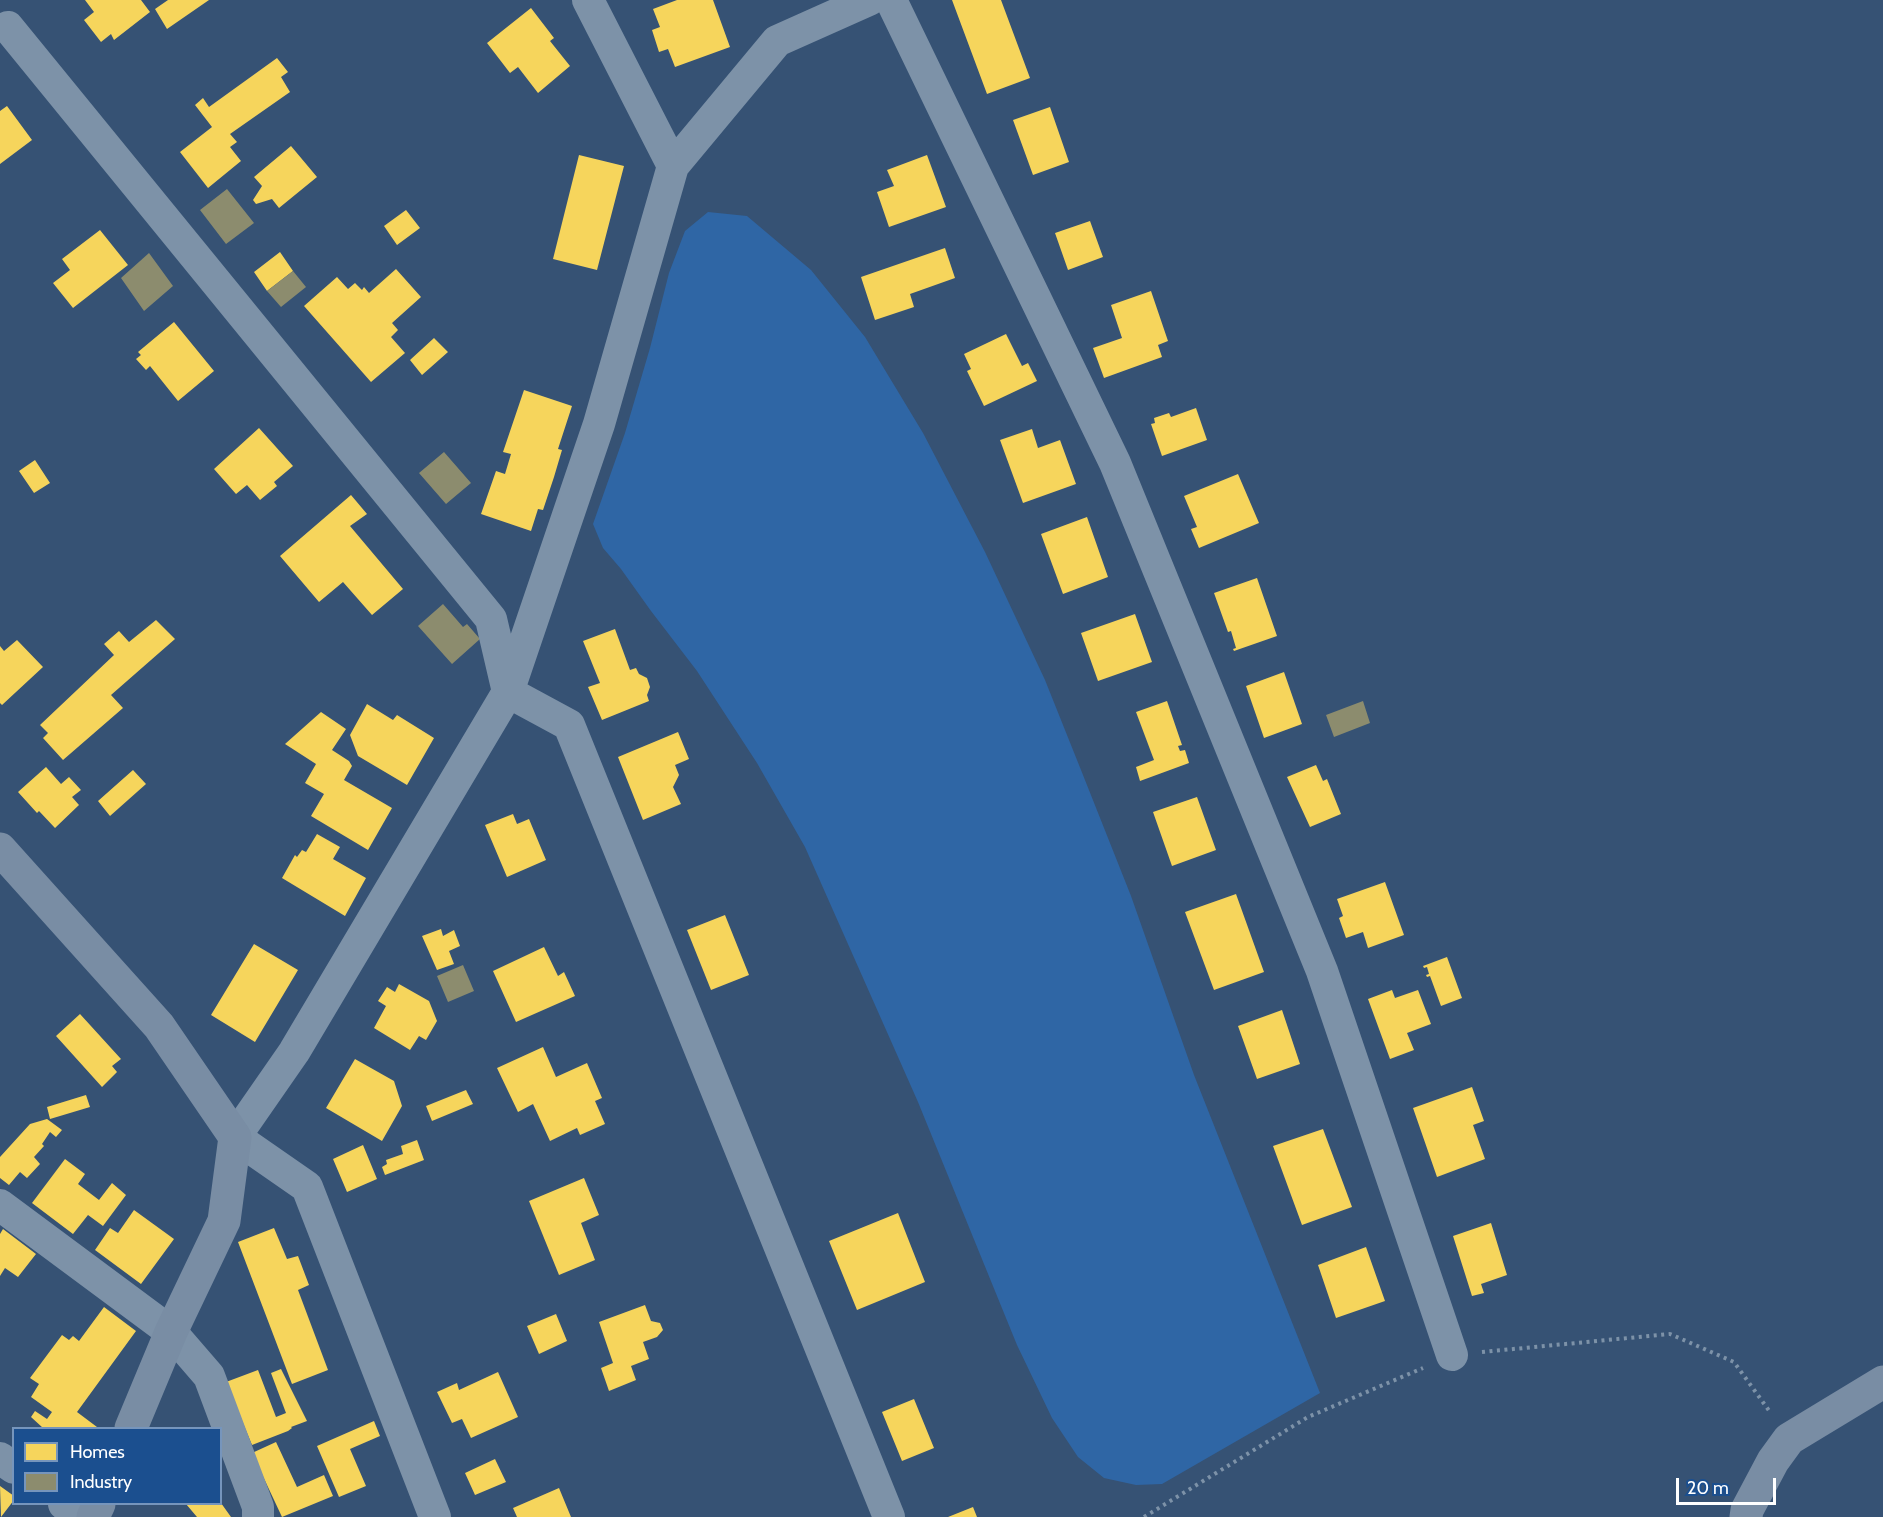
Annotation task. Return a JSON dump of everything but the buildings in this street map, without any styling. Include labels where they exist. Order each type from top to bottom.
[{"type":"street","points":[[588,0],[673,166]]},
{"type":"street","points":[[131,1427],[171,1332],[224,1221],[236,1137],[294,1052],[508,692],[599,424],[673,166],[777,41],[869,0]]},
{"type":"street","points":[[891,0],[1115,463],[1322,971],[1452,1355]]},
{"type":"street","points":[[8,27],[491,620],[508,692],[569,725],[889,1517]]},
{"type":"street","points":[[0,849],[159,1026],[236,1137],[307,1187],[435,1517]]},
{"type":"street","points":[[0,1206],[171,1332],[209,1376],[258,1507],[258,1517]]},
{"type":"street","points":[[1746,1517],[1747,1510],[1773,1461],[1789,1439],[1883,1382]]},
{"type":"street","points":[[67,1505],[84,1517]]},
{"type":"path","points":[[1144,1517],[1308,1417],[1452,1355],[1670,1334],[1734,1362],[1789,1439]]},
{"type":"shaded area","points":[[708,212],[747,216],[811,270],[865,337],[923,433],[985,552],[1045,680],[1081,770],[1131,896],[1194,1075],[1320,1393],[1162,1484],[1136,1485],[1104,1478],[1078,1457],[1052,1418],[1017,1345],[918,1102],[805,847],[757,763],[697,671],[603,548],[593,524],[625,433],[669,273],[685,231]]}]
